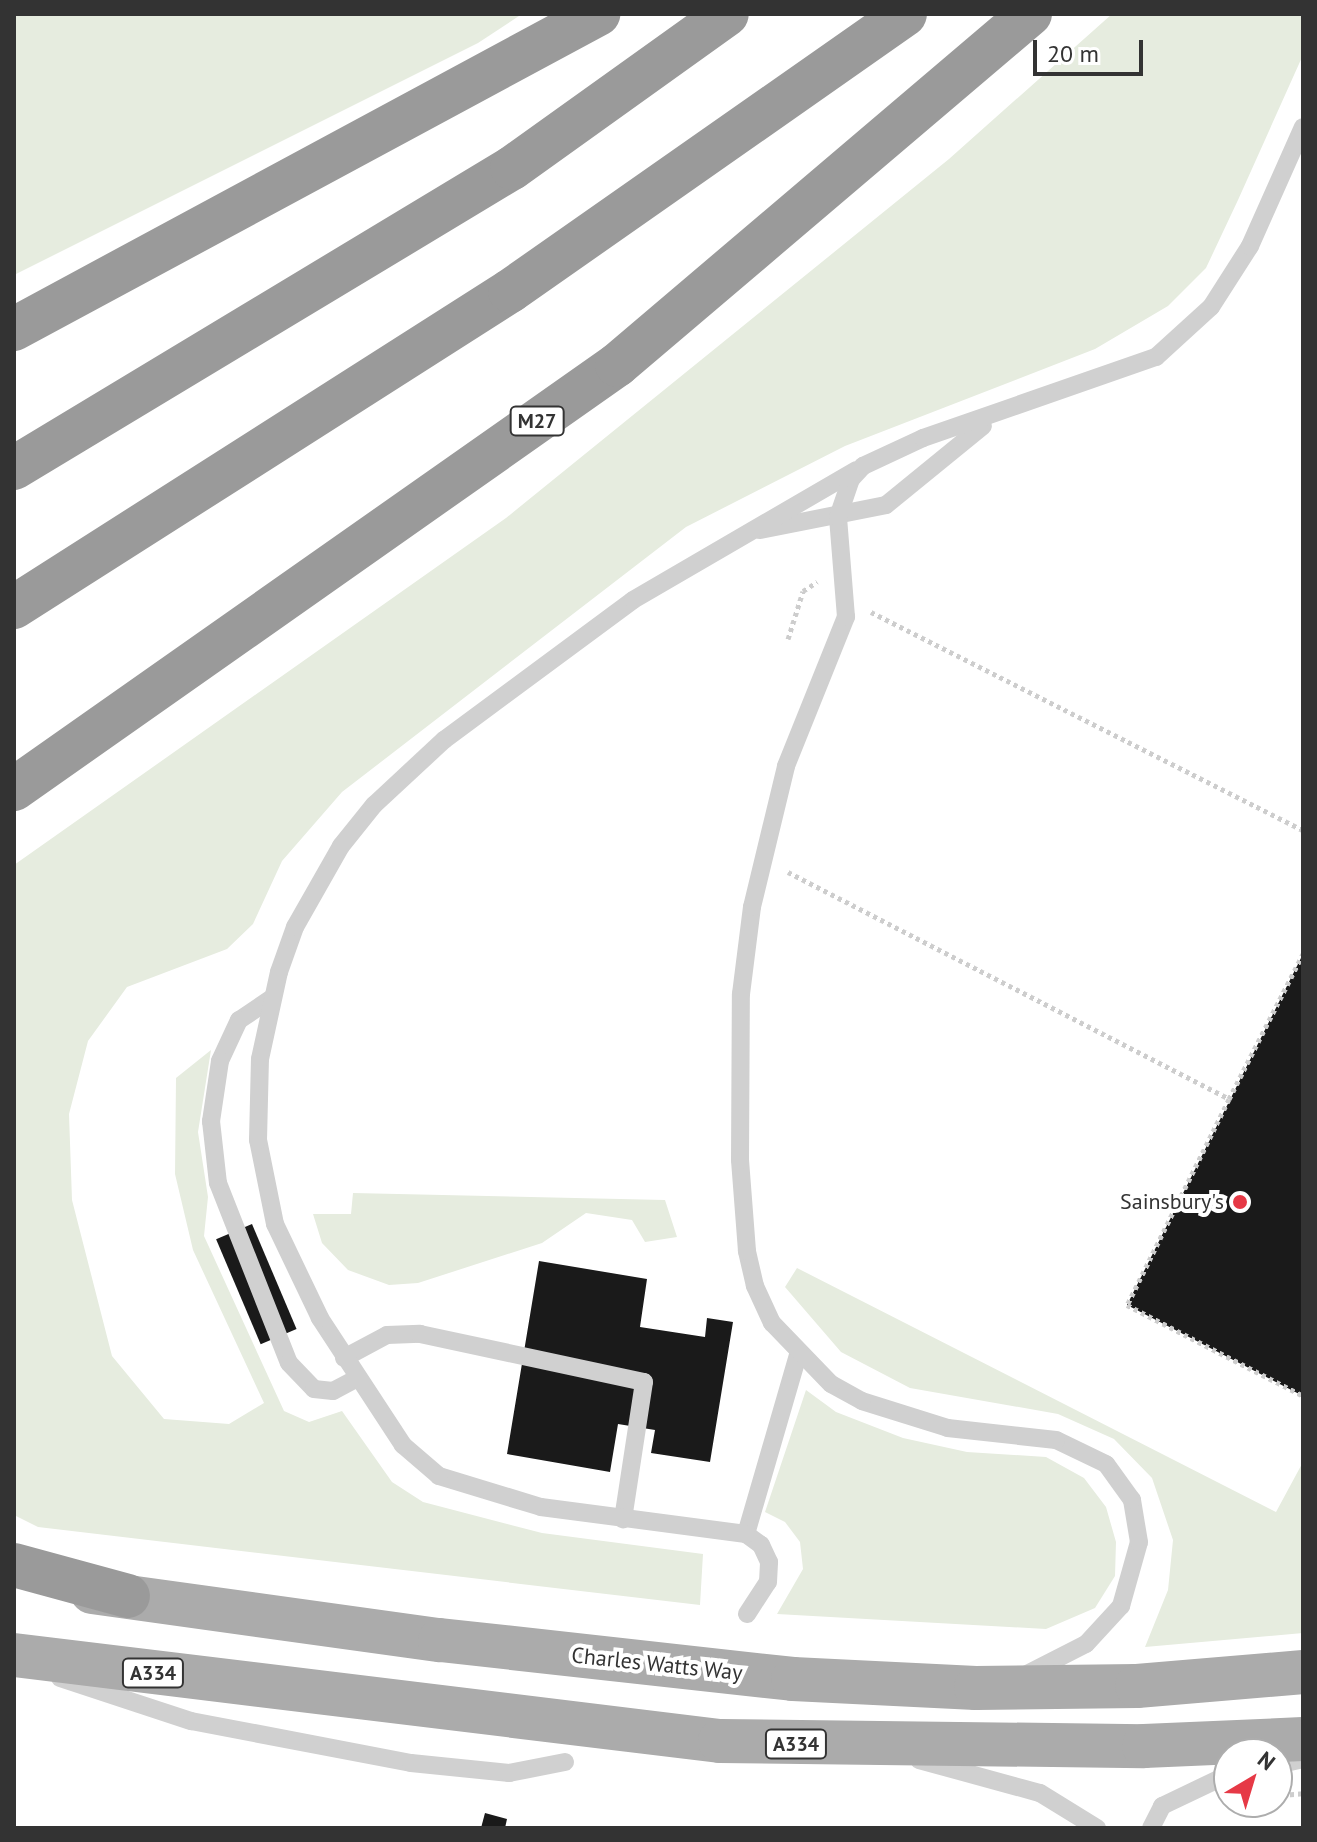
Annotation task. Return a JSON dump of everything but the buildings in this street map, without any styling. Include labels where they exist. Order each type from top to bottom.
[{"type":"highway","points":[[14,329],[598,14]]},
{"type":"highway","points":[[14,468],[512,168],[727,14]]},
{"type":"highway","points":[[14,607],[510,291],[905,14]]},
{"type":"highway","name":"M27","points":[[14,789],[617,365],[1030,14]]},
{"type":"highway","points":[[14,1565],[128,1596]]},
{"type":"main road","name":"Charles Watts Way","points":[[14,1583],[440,1640],[793,1679],[976,1688],[1137,1686],[1303,1672]]},
{"type":"main road","name":"A334","points":[[14,1655],[720,1741],[869,1746],[1144,1746],[1303,1739]]},
{"type":"lane","points":[[747,1614],[768,1582],[769,1562],[761,1545],[746,1534],[541,1507],[439,1476],[403,1445],[357,1378],[292,1267],[265,1185],[258,1096],[272,998],[295,927],[315,888],[374,805],[456,731],[633,600],[709,552],[863,466],[923,438],[1006,413],[1156,357],[1211,307],[1250,246],[1303,127]]},
{"type":"lane","points":[[709,552],[775,525],[838,517],[886,505],[948,450],[1006,413]]},
{"type":"lane","points":[[863,466],[851,479],[838,517],[849,600],[841,632],[786,766],[760,864],[741,994],[742,1194],[755,1286],[772,1323],[798,1355],[831,1384],[895,1414],[948,1428],[1056,1440],[1086,1451],[1106,1464],[1132,1500],[1137,1518],[1136,1564],[1121,1606],[1105,1629],[1058,1661],[976,1688]]},
{"type":"lane","points":[[272,998],[239,1020],[220,1061],[211,1121],[218,1183],[289,1363],[314,1389],[333,1391],[357,1378]]},
{"type":"lane","points":[[344,1358],[387,1335],[420,1334],[644,1382],[623,1519]]},
{"type":"lane","points":[[746,1534],[798,1355]]},
{"type":"lane","points":[[14,1663],[191,1721],[411,1763],[509,1773],[565,1762]]},
{"type":"lane","points":[[869,1746],[1040,1793],[1097,1828]]},
{"type":"lane","points":[[1151,1828],[1162,1806],[1213,1782]]},
{"type":"path","points":[[788,639],[803,591],[817,582],[1303,830]]},
{"type":"path","points":[[760,864],[789,872],[1229,1099]]},
{"type":"path","points":[[1303,954],[1127,1305],[1303,1396]]},
{"type":"shaded area","points":[[14,14],[522,14],[478,43],[14,275]]},
{"type":"shaded area","points":[[1112,14],[1303,14],[1303,55],[1206,268],[1168,306],[1095,349],[845,446],[686,527],[342,792],[282,861],[253,924],[227,949],[127,987],[88,1041],[69,1114],[72,1200],[112,1356],[164,1419],[229,1424],[264,1403],[193,1250],[175,1174],[176,1078],[211,1050],[198,1132],[208,1197],[204,1236],[284,1411],[309,1422],[342,1411],[392,1482],[423,1502],[542,1533],[703,1554],[700,1605],[38,1527],[14,1515],[14,865],[506,518],[949,159]]},
{"type":"shaded area","points":[[353,1193],[665,1200],[677,1237],[645,1242],[632,1220],[586,1213],[542,1243],[418,1283],[389,1285],[348,1270],[322,1243],[313,1214],[351,1214]]},
{"type":"shaded area","points":[[797,1268],[1276,1512],[1303,1462],[1303,1633],[1145,1647],[1168,1590],[1173,1540],[1152,1478],[1114,1439],[1058,1414],[910,1388],[841,1352],[785,1287]]},
{"type":"shaded area","points":[[806,1390],[836,1412],[903,1438],[967,1452],[1046,1457],[1084,1478],[1106,1507],[1116,1542],[1115,1576],[1095,1608],[1046,1629],[777,1614],[803,1569],[800,1542],[785,1522],[765,1512]]},
{"type":"place","name":"Sainsbury's","points":[[1240,1202]]}]
